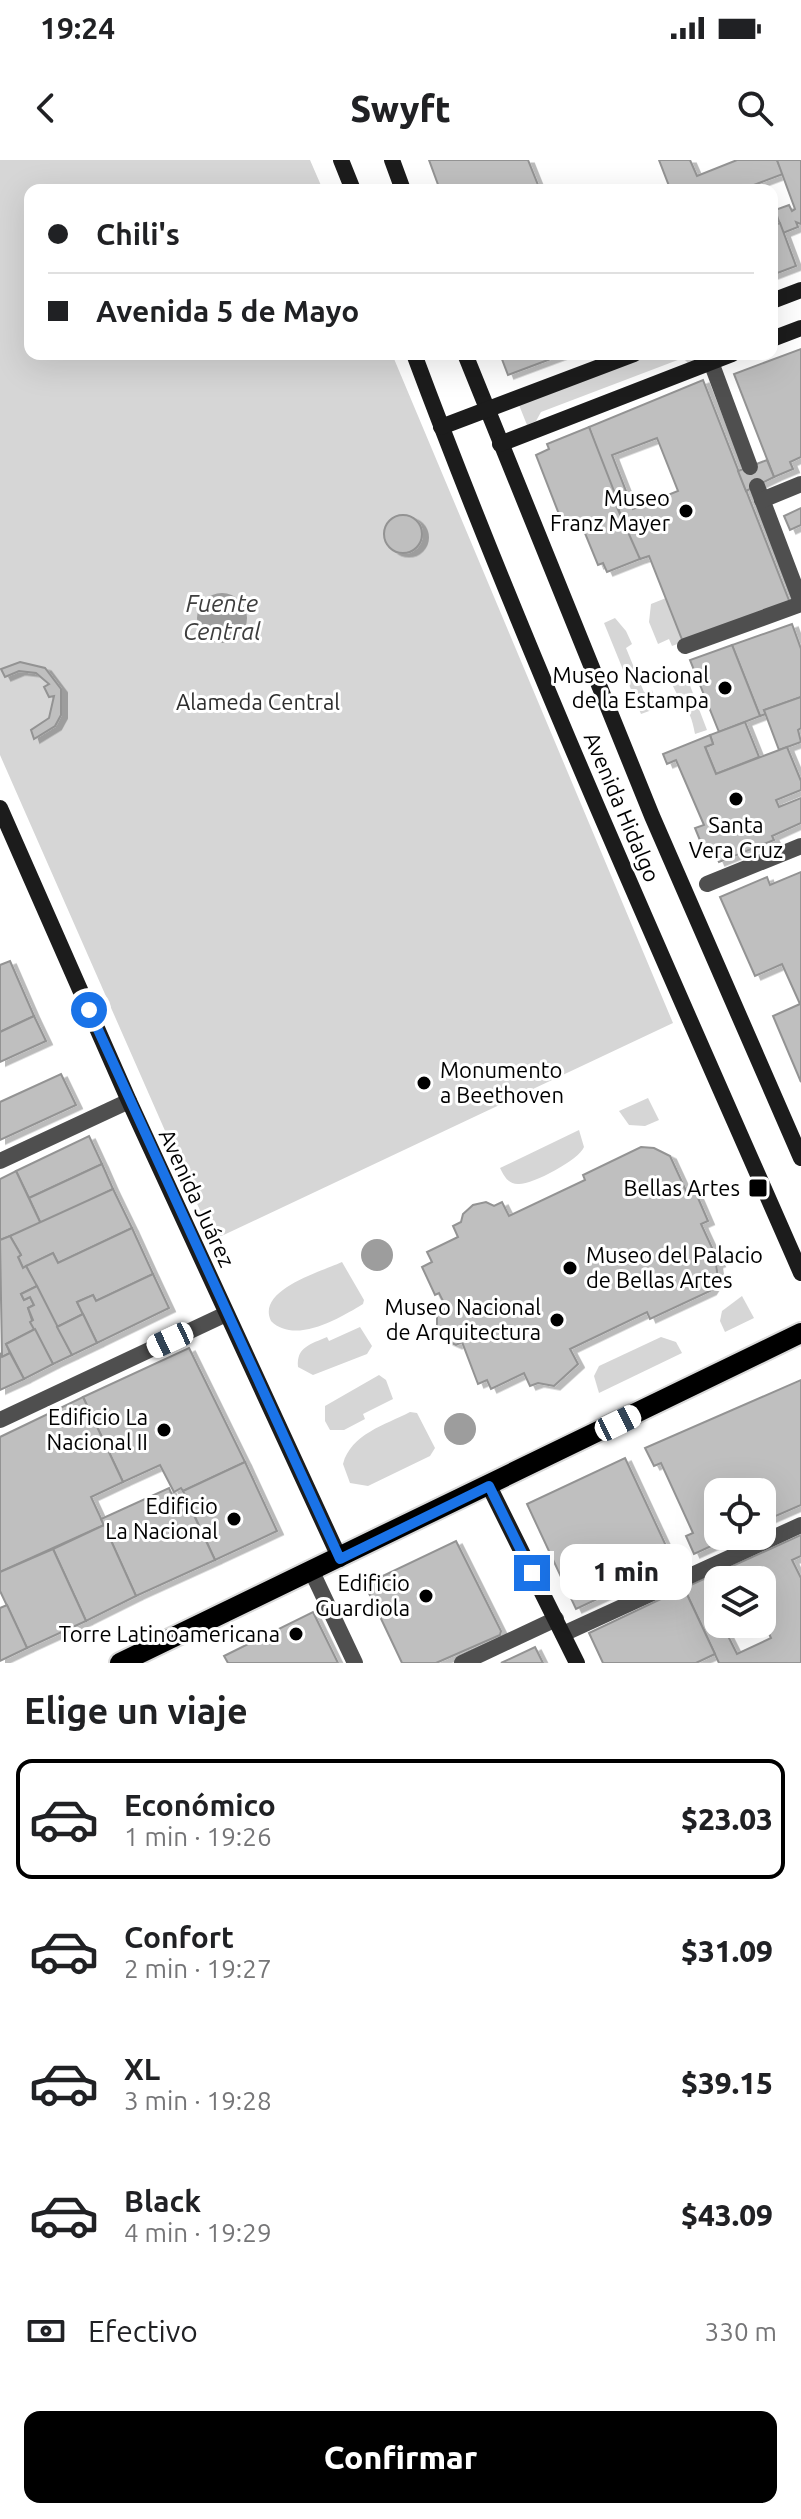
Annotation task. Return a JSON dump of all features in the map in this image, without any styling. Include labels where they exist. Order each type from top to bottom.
[{"type":"main road","points":[[341,160],[351,184]]},
{"type":"main road","points":[[392,160],[401,184]]},
{"type":"main road","points":[[778,299],[801,290]]},
{"type":"main road","points":[[778,337],[801,328]]},
{"type":"main road","name":"Avenida Hidalgo","points":[[416,360],[608,834],[801,1273]]},
{"type":"main road","name":"Avenida Hidalgo","points":[[467,360],[652,816],[801,1158]]},
{"type":"main road","points":[[441,427],[618,360]]},
{"type":"main road","points":[[500,444],[704,360]]},
{"type":"main road","name":"Avenida Juárez","points":[[0,808],[129,1101],[340,1559]]},
{"type":"main road","points":[[120,1663],[801,1333]]},
{"type":"main road","points":[[489,1486],[577,1663]]},
{"type":"street","points":[[710,360],[750,467]]},
{"type":"street","points":[[685,646],[801,603],[760,493],[801,484]]},
{"type":"street","points":[[707,884],[801,846]]},
{"type":"street","points":[[0,1161],[129,1101]]},
{"type":"street","points":[[0,1420],[226,1314]]},
{"type":"street","points":[[462,1663],[559,1627],[801,1525]]},
{"type":"street","points":[[312,1572],[355,1663]]},
{"type":"green space","name":"Alameda Central","points":[[0,160],[310,160],[320,184],[24,184],[24,360],[395,360],[673,1023],[213,1240],[0,755]]},
{"type":"green space","points":[[639,360],[678,360],[541,412],[536,421],[527,425],[519,405]]},
{"type":"green space","points":[[666,598],[683,642],[672,646],[669,639],[658,644],[649,622],[651,604]]},
{"type":"green space","points":[[615,618],[632,644],[626,648],[644,692],[652,690],[656,700],[652,710],[641,714],[604,623]]},
{"type":"green space","points":[[686,675],[707,730],[695,734],[690,716],[671,681]]},
{"type":"green space","points":[[648,1098],[659,1120],[645,1126],[629,1125],[619,1111]]},
{"type":"green space","points":[[579,1130],[584,1147],[554,1171],[518,1184],[509,1181],[503,1174],[500,1168]]},
{"type":"green space","points":[[342,1262],[364,1300],[363,1304],[330,1322],[305,1330],[281,1328],[271,1321],[269,1310],[281,1291]]},
{"type":"green space","points":[[742,1296],[754,1318],[725,1332],[720,1321],[722,1311]]},
{"type":"green space","points":[[360,1327],[372,1346],[367,1354],[313,1375],[298,1367],[299,1355],[306,1347]]},
{"type":"green space","points":[[661,1337],[676,1342],[682,1353],[599,1393],[594,1376],[599,1366]]},
{"type":"green space","points":[[379,1375],[386,1380],[393,1399],[363,1414],[365,1419],[344,1430],[330,1430],[325,1421],[325,1406]]},
{"type":"green space","points":[[410,1412],[417,1413],[435,1448],[430,1456],[368,1486],[350,1483],[343,1464],[353,1445],[370,1432]]},
{"type":"water","name":"Fuente Central","points":[[222,593],[240,600],[247,618],[240,636],[222,643],[204,636],[197,618],[204,600]]},
{"type":"water","points":[[377,1239],[388,1244],[393,1255],[388,1266],[377,1271],[366,1266],[361,1255],[366,1244]]},
{"type":"water","points":[[460,1413],[471,1418],[476,1429],[471,1440],[460,1445],[449,1440],[444,1429],[449,1418]]},
{"type":"building","points":[[429,160],[528,160],[538,184],[438,184]]},
{"type":"building","points":[[659,160],[690,160],[697,176],[737,160],[777,160],[783,174],[756,184],[668,184]]},
{"type":"building","points":[[777,160],[801,160],[801,224],[796,222],[798,227],[783,233],[778,209],[789,205],[792,211],[795,209]]},
{"type":"building","points":[[778,224],[796,266],[778,273]]},
{"type":"building","points":[[801,349],[801,457],[790,462],[793,469],[774,477],[734,374]]},
{"type":"building","points":[[502,360],[548,360],[508,375]]},
{"type":"building","name":"Museo Franz Mayer","points":[[703,380],[790,603],[683,642],[649,556],[640,559],[634,552],[589,427]],"holes":[[[657,438],[678,491],[633,509],[612,455]]]},
{"type":"building","points":[[589,427],[619,504],[616,505],[640,559],[607,572],[603,563],[598,565],[580,521],[564,527],[536,455],[549,449],[547,444]]},
{"type":"building","points":[[767,460],[774,477],[746,491],[738,471]]},
{"type":"building","points":[[801,508],[801,525],[790,530],[784,516]]},
{"type":"building","points":[[403,515],[416,521],[422,534],[416,547],[403,553],[390,547],[384,534],[390,521]]},
{"type":"building","points":[[792,624],[801,649],[801,697],[764,710],[766,714],[760,716],[732,645]]},
{"type":"building","name":"Museo Nacional de la Estampa","points":[[732,645],[760,716],[719,732],[690,660]]},
{"type":"building","points":[[20,662],[45,668],[61,689],[61,715],[55,726],[34,739],[31,730],[49,718],[54,696],[49,697],[44,687],[49,684],[36,673],[19,671],[5,677],[1,669]]},
{"type":"building","points":[[801,697],[801,728],[798,730],[801,742],[779,750],[764,710]]},
{"type":"building","points":[[745,722],[759,757],[716,774],[705,747],[713,744],[710,735]]},
{"type":"building","name":"Santa Vera Cruz","points":[[710,735],[713,744],[705,747],[716,774],[787,747],[801,781],[801,790],[776,800],[779,807],[801,798],[801,823],[772,836],[774,840],[719,862],[712,846],[704,850],[695,828],[704,825],[676,760],[667,764],[663,754]]},
{"type":"building","points":[[801,872],[801,1082],[773,1016],[800,1004],[782,964],[755,976],[720,897],[767,877],[770,885]]},
{"type":"building","points":[[10,961],[34,1016],[0,1032],[0,965]]},
{"type":"building","points":[[34,1016],[46,1041],[0,1062],[0,1032]]},
{"type":"building","points":[[61,1074],[76,1105],[0,1140],[0,1102]]},
{"type":"building","points":[[89,1136],[102,1164],[29,1198],[16,1171]]},
{"type":"building","points":[[641,1147],[654,1148],[670,1156],[688,1195],[695,1191],[708,1221],[701,1224],[719,1263],[716,1264],[718,1278],[710,1291],[650,1319],[647,1312],[570,1349],[578,1364],[554,1386],[538,1383],[530,1386],[524,1373],[491,1389],[487,1380],[478,1384],[462,1342],[456,1345],[447,1341],[437,1328],[437,1313],[445,1305],[439,1293],[435,1295],[422,1267],[432,1262],[427,1252],[458,1237],[453,1226],[461,1222],[463,1214],[473,1205],[486,1202],[494,1206],[502,1202],[509,1216],[585,1180],[583,1175]]},
{"type":"building","points":[[102,1164],[113,1189],[41,1224],[29,1198]]},
{"type":"building","points":[[16,1171],[41,1224],[0,1240],[0,1179]]},
{"type":"building","points":[[113,1189],[132,1228],[58,1263],[53,1253],[23,1268],[18,1257],[21,1255],[10,1236]]},
{"type":"building","points":[[132,1228],[153,1274],[96,1301],[93,1295],[77,1302],[83,1314],[57,1327],[26,1266],[53,1253],[58,1263]]},
{"type":"building","points":[[10,1236],[21,1255],[18,1257],[23,1268],[26,1266],[37,1286],[21,1294],[24,1300],[30,1297],[34,1305],[28,1308],[35,1329],[6,1344],[10,1353],[2,1357],[0,1240]]},
{"type":"building","points":[[153,1274],[169,1308],[97,1343],[77,1302],[93,1295],[96,1301]]},
{"type":"building","points":[[37,1286],[72,1355],[53,1364],[30,1322],[33,1320],[28,1308],[34,1305],[30,1297],[24,1300],[21,1294]]},
{"type":"building","points":[[83,1314],[97,1343],[72,1355],[57,1327]]},
{"type":"building","points":[[35,1329],[53,1364],[24,1379],[6,1344]]},
{"type":"building","name":"Edificio La Nacional II","points":[[189,1348],[245,1462],[183,1491],[181,1488],[174,1492],[160,1465],[123,1482],[83,1397]]},
{"type":"building","points":[[0,1353],[2,1357],[10,1353],[24,1379],[0,1390]]},
{"type":"building","points":[[801,1380],[801,1505],[776,1516],[776,1478],[704,1478],[704,1549],[694,1554],[686,1536],[693,1533],[661,1463],[654,1466],[645,1448]]},
{"type":"building","points":[[83,1397],[123,1482],[91,1497],[104,1525],[0,1572],[0,1437]]},
{"type":"building","points":[[625,1458],[674,1563],[576,1609],[527,1504]]},
{"type":"building","name":"Edificio La Nacional","points":[[245,1462],[277,1531],[215,1560],[183,1491]]},
{"type":"building","points":[[169,1488],[179,1512],[190,1507],[215,1560],[136,1596],[101,1519]]},
{"type":"building","points":[[104,1525],[136,1596],[86,1621],[53,1549]]},
{"type":"building","points":[[801,1535],[801,1556],[792,1560],[801,1578],[801,1663],[719,1663],[707,1638],[729,1638],[737,1654],[776,1638],[776,1566],[733,1566],[768,1550],[776,1550],[776,1546]]},
{"type":"building","name":"Edificio Guardiola","points":[[456,1541],[501,1631],[500,1635],[436,1663],[402,1663],[366,1587],[368,1583]]},
{"type":"building","points":[[53,1549],[86,1621],[27,1648],[0,1591],[0,1572]]},
{"type":"building","points":[[704,1579],[704,1631],[684,1588]]},
{"type":"building","points":[[684,1588],[704,1631],[704,1638],[707,1638],[715,1654],[696,1663],[603,1663],[589,1633]]},
{"type":"building","points":[[7,1605],[27,1648],[0,1661],[0,1608]]},
{"type":"building","name":"Torre Latinoamericana","points":[[313,1612],[338,1663],[228,1663],[224,1656]]},
{"type":"building","points":[[535,1647],[543,1663],[501,1663]]},
{"type":"place","name":"Museo Franz Mayer","points":[[686,511]]},
{"type":"place","name":"Museo Nacional de la Estampa","points":[[725,688]]},
{"type":"place","name":"Santa Vera Cruz","points":[[736,799]]},
{"type":"place","name":"Monumento a Beethoven","points":[[424,1083]]},
{"type":"place","name":"Bellas Artes","points":[[758,1188]]},
{"type":"place","name":"Museo del Palacio de Bellas Artes","points":[[570,1268]]},
{"type":"place","name":"Museo Nacional de Arquitectura","points":[[557,1320]]},
{"type":"place","name":"Edificio La Nacional II","points":[[164,1430]]},
{"type":"place","name":"Edificio La Nacional","points":[[234,1519]]},
{"type":"place","name":"Edificio Guardiola","points":[[426,1596]]},
{"type":"place","name":"Torre Latinoamericana","points":[[296,1634]]},
{"type":"route","points":[[89,1010],[340,1559],[489,1486],[532,1573]]}]
